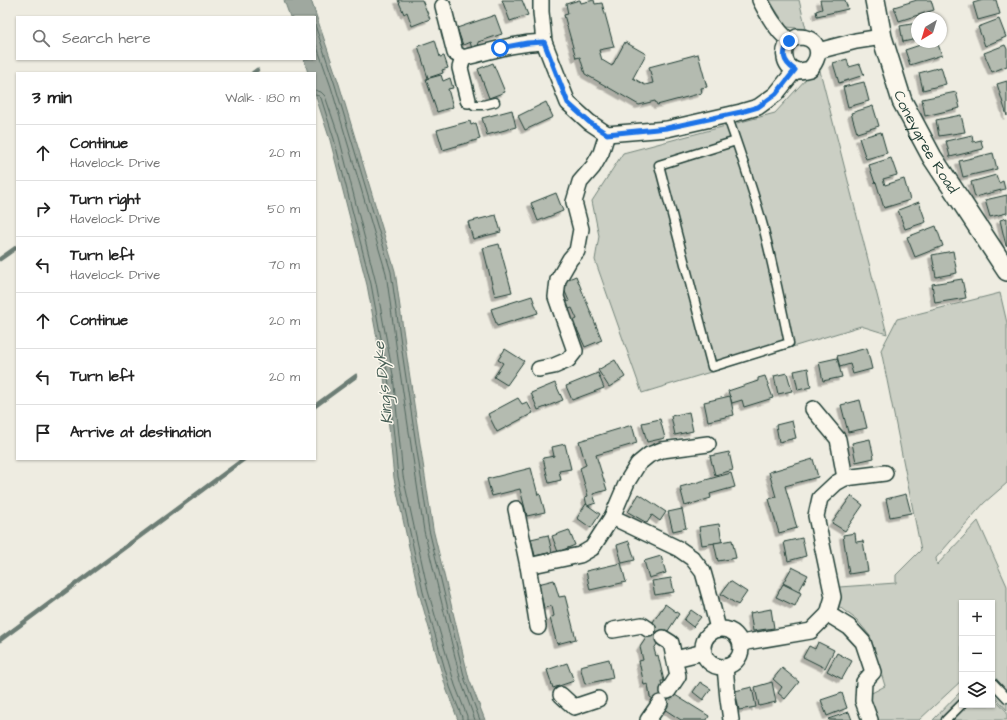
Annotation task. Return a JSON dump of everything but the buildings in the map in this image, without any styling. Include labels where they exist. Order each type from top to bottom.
[{"type":"street","points":[[541,0],[544,42],[568,103],[589,122],[607,134],[667,128],[758,107],[776,94],[795,70]]},
{"type":"street","points":[[760,0],[772,22],[789,41]]},
{"type":"street","name":"Coneygree Road","points":[[875,0],[882,37],[902,101],[932,157],[1007,271]]},
{"type":"street","points":[[446,3],[455,53],[462,58]]},
{"type":"street","points":[[802,37],[808,38],[812,41],[817,48],[818,55],[817,61],[810,69],[799,71],[795,70],[786,62],[784,58],[785,50],[789,41],[802,37]]},
{"type":"street","points":[[818,51],[856,41],[882,37]]},
{"type":"street","points":[[462,58],[507,46],[544,42]]},
{"type":"street","points":[[462,58],[460,68],[468,100]]},
{"type":"street","points":[[539,369],[554,366],[568,360],[575,351],[556,297],[558,280],[570,259],[577,251],[581,229],[574,202],[580,182],[593,167],[601,153],[607,134]]},
{"type":"street","points":[[813,409],[838,439],[845,478]]},
{"type":"street","points":[[528,566],[580,555],[592,548],[612,517],[638,464],[649,455],[662,450],[708,445]]},
{"type":"street","points":[[741,643],[811,631],[828,614],[833,598],[816,516],[820,498],[836,483],[845,478],[885,473]]},
{"type":"street","points":[[516,509],[528,566],[538,627]]},
{"type":"street","points":[[612,517],[679,549],[692,558],[703,572],[718,629]]},
{"type":"street","points":[[828,614],[850,627],[863,642],[873,672],[864,682],[863,701],[870,720]]},
{"type":"street","points":[[613,630],[642,625],[648,629]]},
{"type":"street","points":[[718,629],[725,629],[732,632],[738,636],[741,643],[742,650],[740,656],[731,665],[725,667],[718,667],[712,664],[706,659],[704,652],[703,645],[706,638],[711,632],[718,629]]},
{"type":"street","points":[[648,720],[678,676],[671,643],[663,638]]},
{"type":"street","points":[[675,658],[704,652]]},
{"type":"street","points":[[725,667],[731,720]]},
{"type":"street","points":[[561,695],[572,713],[598,699]]},
{"type":"lane","points":[[468,100],[474,105],[483,105],[495,102]]},
{"type":"lane","points":[[728,115],[764,227],[789,343],[712,367],[658,165],[736,141]]},
{"type":"lane","points":[[995,685],[1007,698]]},
{"type":"lane","points":[[946,720],[959,707]]},
{"type":"shaded area","points":[[769,0],[799,0],[806,29],[787,27]]},
{"type":"shaded area","points":[[820,71],[887,334],[861,326],[642,393],[595,260],[599,236],[592,201],[623,153],[775,113],[806,79]]},
{"type":"shaded area","points":[[1000,293],[1007,323],[1007,483],[984,503],[936,558],[937,565],[978,521],[1007,586],[1007,710],[995,696],[995,600],[959,600],[959,683],[919,720],[878,720],[868,695],[885,686],[870,636],[857,620],[838,606],[839,587],[896,583],[896,575],[921,550],[881,350],[897,319]]},
{"type":"shaded area","points":[[959,693],[959,708],[995,708],[995,698],[1007,712],[1007,720],[933,720]]},
{"type":"water","points":[[284,0],[311,0],[339,84],[395,271],[433,529],[469,679],[485,720],[458,720],[446,688],[419,593],[394,478],[384,376],[367,285],[330,140],[316,97],[316,72],[308,72],[304,60],[316,60],[316,16],[290,16]]},
{"type":"waterway","points":[[0,259],[16,248]]},
{"type":"waterway","points":[[316,405],[356,376]]},
{"type":"waterway","points":[[0,640],[243,460]]},
{"type":"route","points":[[500,48],[527,43],[544,42],[568,103],[589,122],[607,134],[667,128],[758,107],[776,94],[795,70],[786,62],[784,58],[785,50],[789,41]]},
{"type":"water label","name":"King's Dyke","points":[[383,383]]}]
